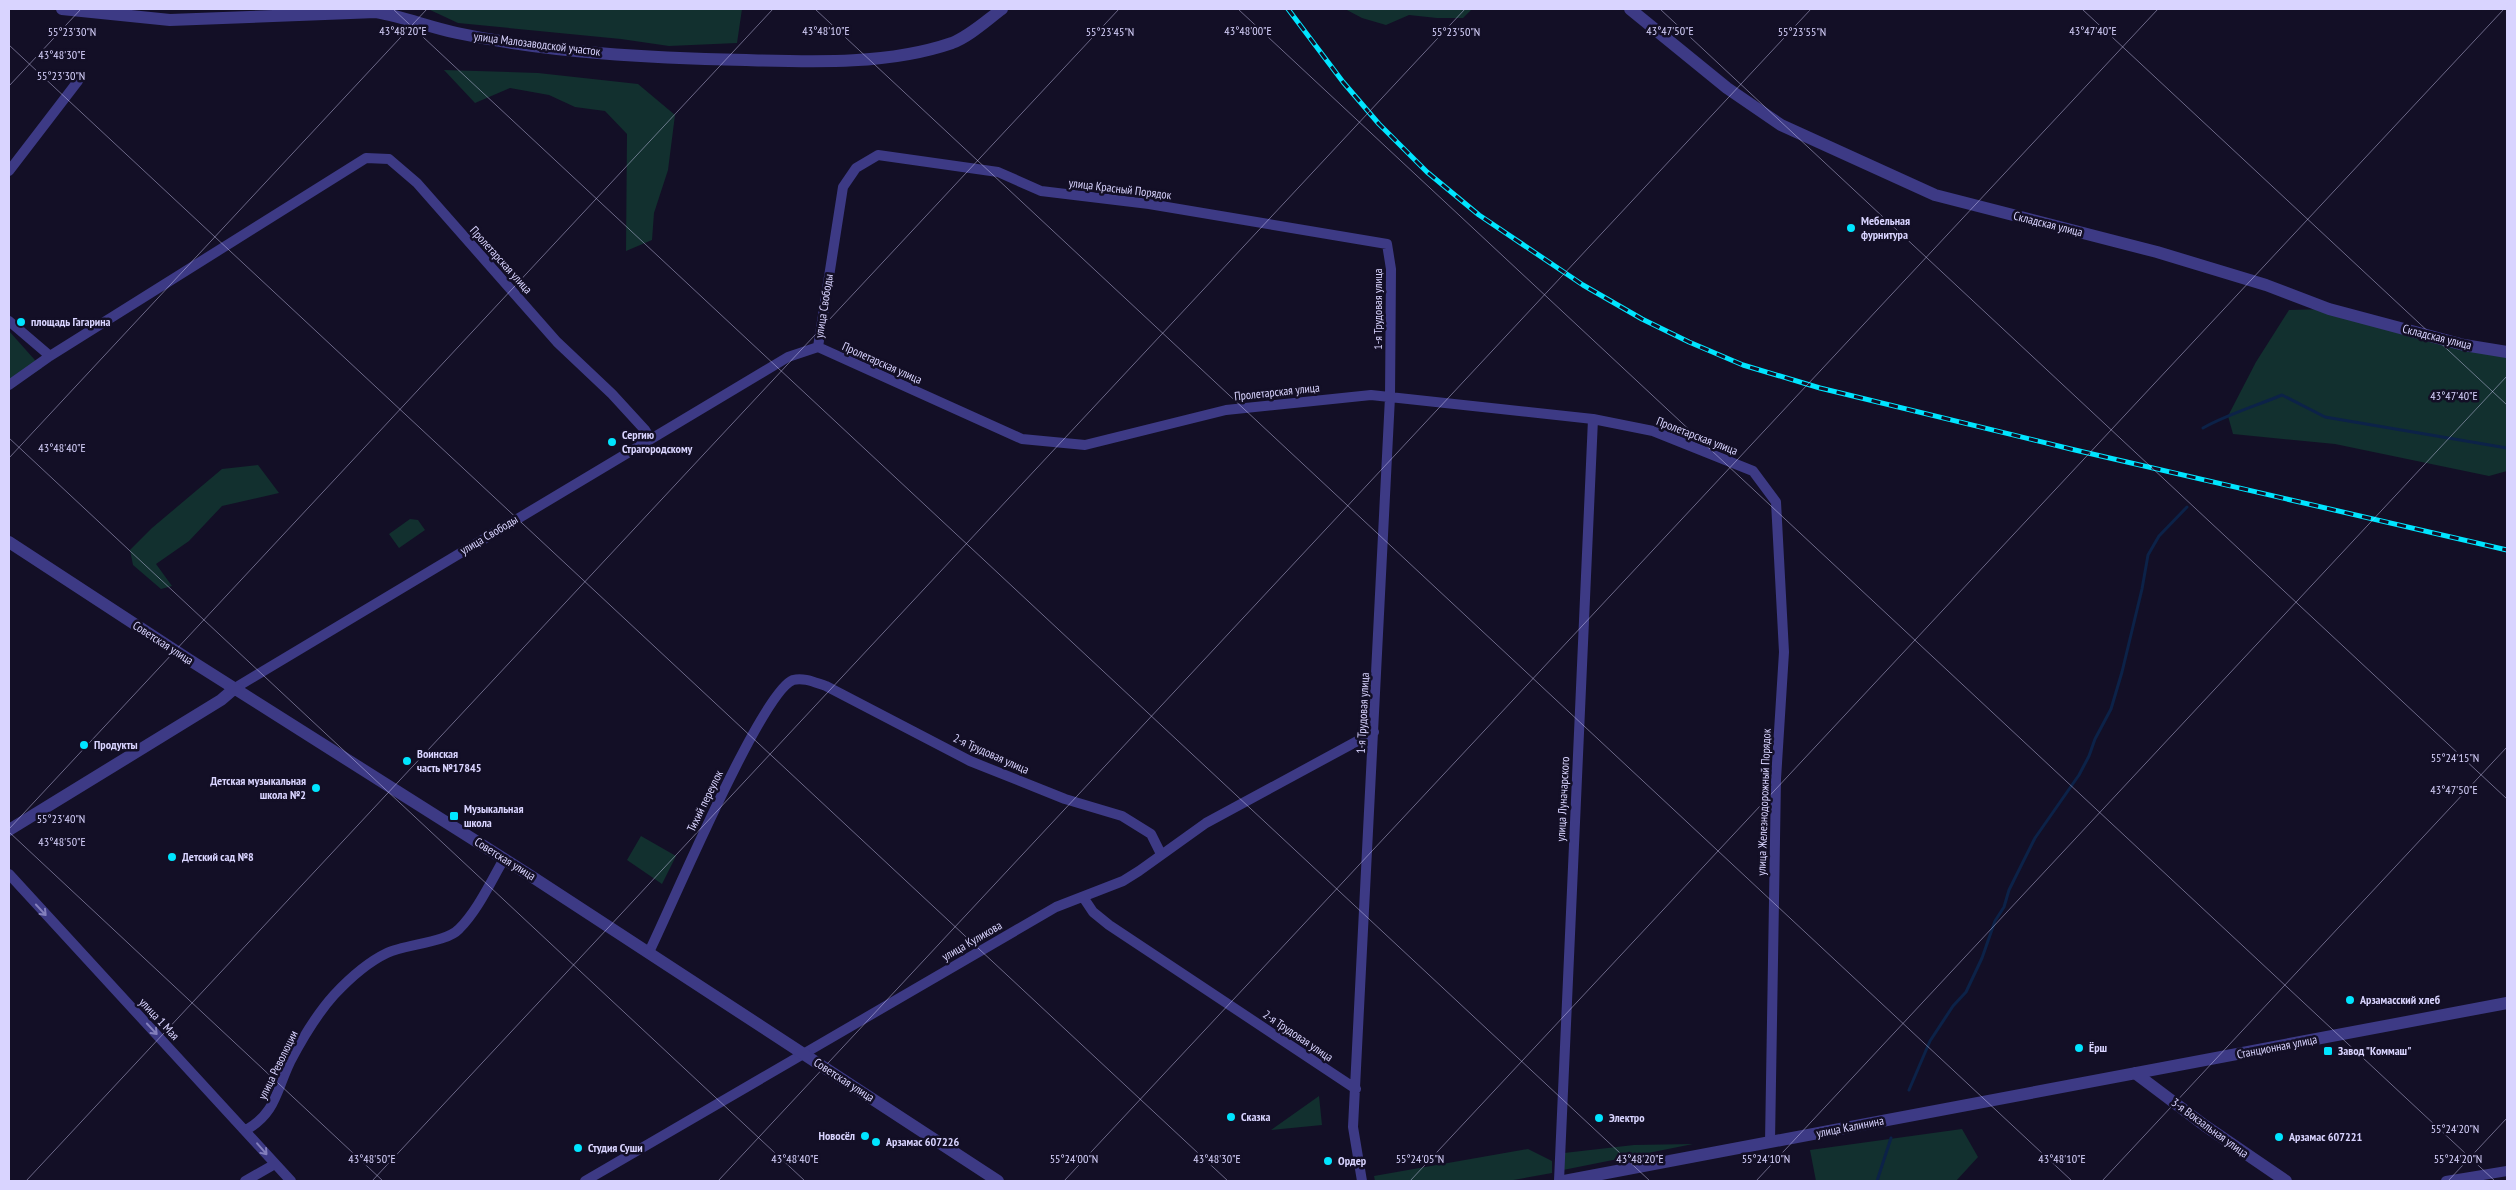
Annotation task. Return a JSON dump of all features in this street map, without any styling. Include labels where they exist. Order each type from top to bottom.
[{"type":"street","name":"улица Малозаводской участок","points":[[62,9],[170,20],[376,12],[402,16],[456,33],[572,50],[697,59],[824,62],[922,52],[955,42],[1002,9]]},
{"type":"street","name":"Складская улица","points":[[1630,9],[1727,88],[1781,125],[1935,195],[2157,252],[2266,285],[2329,309],[2464,345],[2507,352]]},
{"type":"street","points":[[9,171],[78,82]]},
{"type":"street","name":"улица Красный Порядок","points":[[856,168],[878,155],[998,172],[1041,191],[1149,204],[1387,244]]},
{"type":"street","name":"Пролетарская улица","points":[[50,356],[366,158],[389,159],[417,183],[557,342],[612,394],[650,438]]},
{"type":"street","name":"улица Свободы","points":[[9,830],[213,705],[236,688],[650,438],[788,357],[818,346],[843,187],[856,168]]},
{"type":"street","name":"1-я Трудовая улица","points":[[1362,1181],[1353,1127],[1390,397],[1391,269],[1387,244]]},
{"type":"street","points":[[9,321],[50,356],[9,385]]},
{"type":"street","name":"Пролетарская улица","points":[[818,346],[1022,439],[1085,445],[1226,410],[1371,395],[1593,419],[1653,431],[1753,472]]},
{"type":"street","name":"улица Луначарского","points":[[1558,1181],[1593,419]]},
{"type":"street","name":"улица Железнодорожный Порядок","points":[[1753,472],[1776,502],[1784,652],[1776,779],[1770,1142]]},
{"type":"street","name":"Советская улица","points":[[9,542],[196,664],[504,858],[998,1181]]},
{"type":"street","name":"2-я Трудовая улица","points":[[804,679],[826,686],[970,761],[1065,799],[1122,816],[1151,834],[1161,854]]},
{"type":"street","name":"Тихий переулок","points":[[649,952],[750,739],[776,696],[792,680],[804,679]]},
{"type":"street","name":"улица Куликова","points":[[585,1181],[1056,907],[1083,898],[1131,876],[1206,823],[1374,732]]},
{"type":"street","name":"улица Революции","points":[[246,1130],[257,1124],[272,1107],[291,1061],[311,1025],[334,996],[370,964],[388,952],[426,943],[458,931],[504,858]]},
{"type":"street","name":"улица 1 Мая","points":[[9,874],[246,1130],[290,1181]]},
{"type":"street","name":"2-я Трудовая улица","points":[[1083,898],[1093,912],[1109,925],[1356,1089]]},
{"type":"street","name":"Станционная улица","points":[[2135,1073],[2507,1003]]},
{"type":"street","name":"улица Калинина","points":[[1564,1181],[2135,1073]]},
{"type":"street","name":"3-я Вокзальная улица","points":[[2135,1073],[2204,1125],[2286,1181]]},
{"type":"street","points":[[244,1181],[275,1164]]},
{"type":"street","points":[[2446,1181],[2507,1171]]},
{"type":"green space","points":[[428,9],[742,9],[737,43],[669,46],[621,39],[458,23]]},
{"type":"green space","points":[[1345,9],[1472,9],[1463,18],[1409,15],[1386,25],[1362,18]]},
{"type":"green space","points":[[444,70],[538,73],[638,84],[675,115],[668,170],[654,213],[652,240],[626,251],[627,134],[605,111],[575,107],[549,95],[510,88],[475,103]]},
{"type":"green space","points":[[2329,309],[2507,352],[2507,471],[2489,476],[2335,444],[2233,434],[2228,416],[2256,362],[2289,310]]},
{"type":"green space","points":[[9,331],[42,368],[9,389]]},
{"type":"green space","points":[[258,465],[279,493],[222,506],[189,541],[156,564],[172,586],[161,589],[133,565],[130,550],[152,528],[222,469]]},
{"type":"green space","points":[[410,519],[418,520],[425,530],[399,548],[389,534]]},
{"type":"green space","points":[[641,836],[676,856],[662,884],[627,860]]},
{"type":"green space","points":[[1319,1096],[1322,1125],[1271,1130]]},
{"type":"green space","points":[[1962,1129],[1978,1157],[1956,1181],[1816,1181],[1810,1150]]},
{"type":"green space","points":[[1693,1144],[1563,1170],[1564,1153],[1634,1145]]},
{"type":"green space","points":[[1528,1149],[1552,1161],[1552,1173],[1508,1181],[1375,1181],[1374,1176]]},
{"type":"waterway","points":[[2203,428],[2232,414],[2282,395],[2325,417],[2507,448]]},
{"type":"waterway","points":[[1909,1090],[1930,1041],[1953,1006],[1966,992],[1982,958],[1995,921],[2004,907],[2009,890],[2035,838],[2079,775],[2089,756],[2095,739],[2111,709],[2122,672],[2142,589],[2148,555],[2159,536],[2187,507]]},
{"type":"waterway","points":[[1877,1181],[1891,1138]]},
{"type":"railway","points":[[1288,9],[1343,82],[1379,124],[1427,172],[1479,215],[1583,285],[1642,319],[1689,342],[1743,365],[1820,388],[2075,450],[2507,550]]},
{"type":"place","name":"Мебельная фурнитура","points":[[1851,228]]},
{"type":"place","name":"площадь Гагарина","points":[[21,322]]},
{"type":"place","name":"Сергию Страгородскому","points":[[612,442]]},
{"type":"place","name":"Продукты","points":[[84,745]]},
{"type":"place","name":"Воинская часть №17845","points":[[407,761]]},
{"type":"place","name":"Детская музыкальная школа №2","points":[[316,788]]},
{"type":"place","name":"Музыкальная школа","points":[[454,816]]},
{"type":"place","name":"Детский сад №8","points":[[172,857]]},
{"type":"place","name":"Арзамасский хлеб","points":[[2350,1000]]},
{"type":"place","name":"Ёрш","points":[[2079,1048]]},
{"type":"place","name":"Завод \"Коммаш\"","points":[[2328,1051]]},
{"type":"place","name":"Сказка","points":[[1231,1117]]},
{"type":"place","name":"Электро","points":[[1599,1118]]},
{"type":"place","name":"Новосёл","points":[[865,1136]]},
{"type":"place","name":"Арзамас 607221","points":[[2279,1137]]},
{"type":"place","name":"Арзамас 607226","points":[[876,1142]]},
{"type":"place","name":"Студия Суши","points":[[578,1148]]},
{"type":"place","name":"Ордер","points":[[1328,1161]]}]
